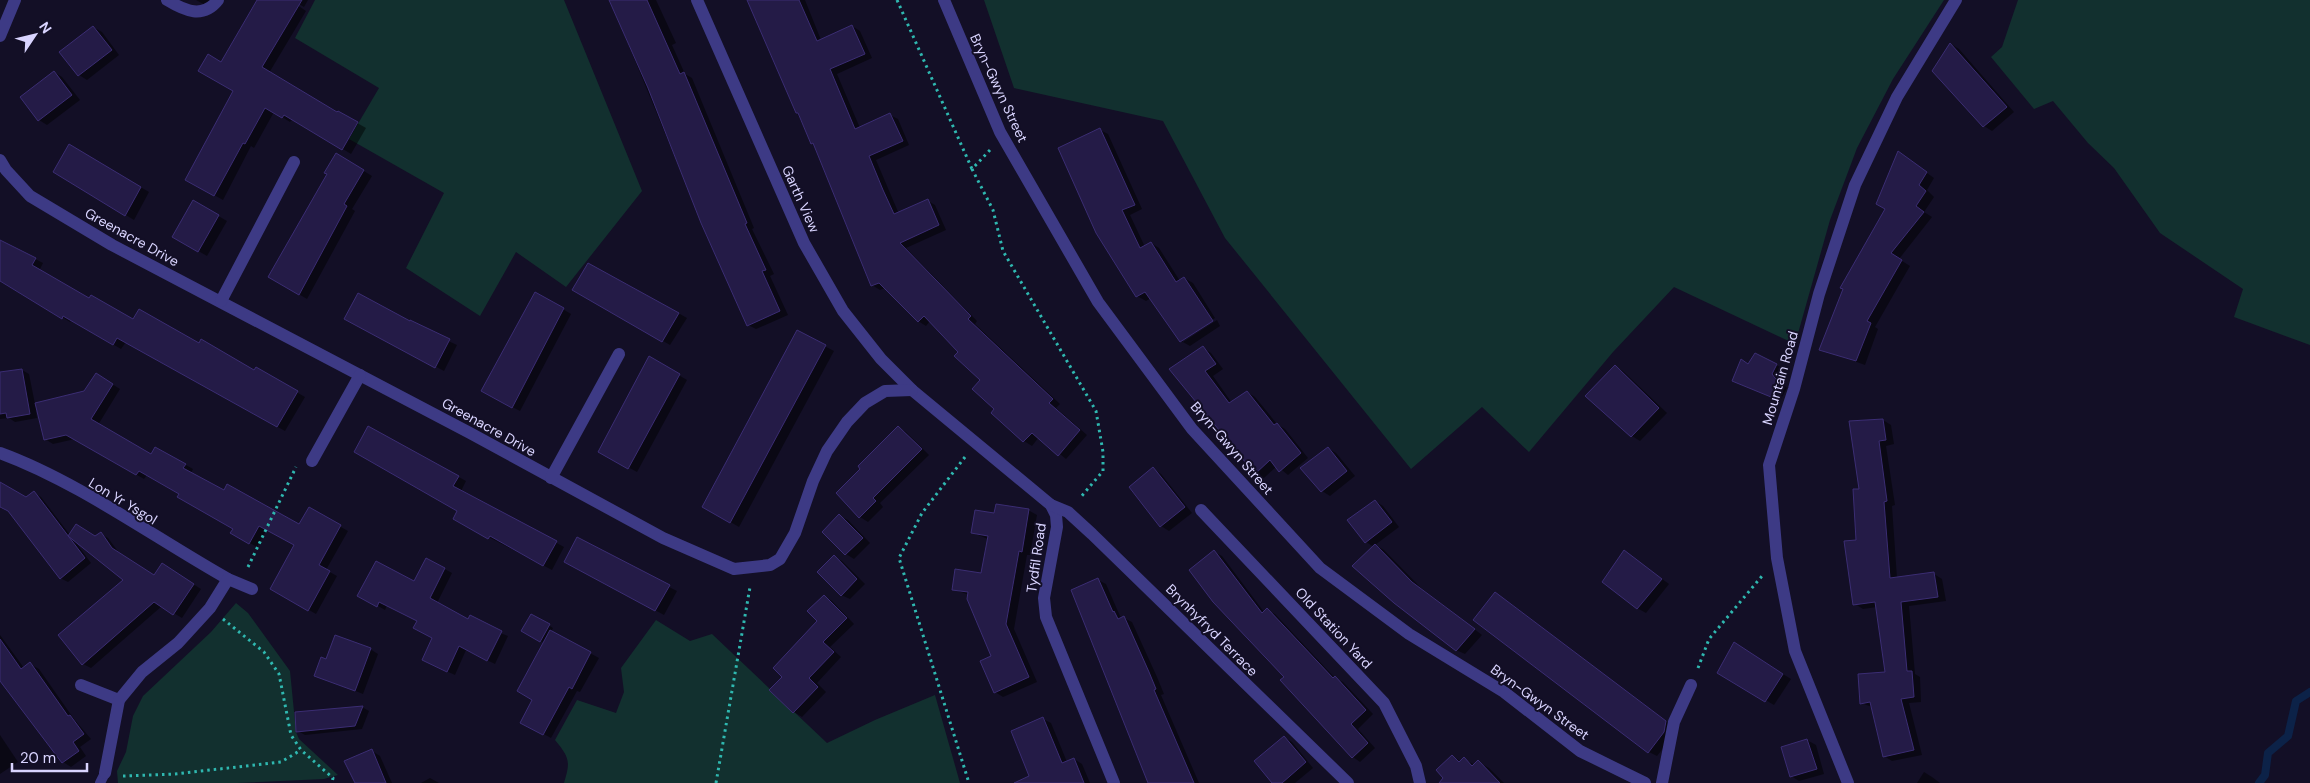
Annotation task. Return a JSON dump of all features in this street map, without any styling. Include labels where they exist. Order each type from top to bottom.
[{"type":"street","points":[[0,36],[15,0]]},
{"type":"street","points":[[167,0],[196,13],[206,11],[218,0]]},
{"type":"street","name":"Garth View","points":[[697,0],[804,244],[843,311],[881,359],[912,390]]},
{"type":"street","name":"Bryn-Gwyn Street","points":[[944,0],[1003,137],[1098,302],[1192,429],[1320,568],[1409,634],[1504,692],[1580,751],[1645,783]]},
{"type":"street","name":"Mountain Road","points":[[1848,783],[1795,651],[1777,558],[1769,464],[1794,389],[1819,294],[1855,185],[1896,97],[1956,0]]},
{"type":"street","name":"Greenacre Drive","points":[[0,160],[30,196],[112,245],[222,301],[681,546],[734,569],[752,569],[770,565],[780,559],[795,533],[812,481],[827,451],[847,422],[865,403],[884,391],[912,390]]},
{"type":"street","points":[[222,301],[294,162]]},
{"type":"street","points":[[551,478],[619,354]]},
{"type":"street","points":[[312,460],[360,375]]},
{"type":"street","name":"Tydfil Road","points":[[912,390],[1051,505],[1056,515],[1057,527],[1044,598],[1046,617],[1114,783]]},
{"type":"street","name":"Lon Yr Ysgol","points":[[0,453],[18,460],[86,495],[233,581],[252,589]]},
{"type":"street","name":"Brynhyfryd Terrace","points":[[1051,505],[1068,512],[1348,783]]},
{"type":"street","name":"Old Station Yard","points":[[1201,510],[1384,703],[1416,766],[1420,783]]},
{"type":"street","points":[[103,778],[110,759],[119,700],[142,672],[178,643],[233,581]]},
{"type":"street","points":[[1662,783],[1674,722],[1691,685]]},
{"type":"street","points":[[80,686],[119,700]]},
{"type":"path","points":[[896,0],[972,169],[993,210],[1003,250],[1096,411],[1103,452],[1103,471],[1068,512]]},
{"type":"path","points":[[972,169],[1003,137]]},
{"type":"path","points":[[969,783],[899,558],[922,513],[975,443]]},
{"type":"path","points":[[233,581],[256,554],[293,471],[300,462],[312,460]]},
{"type":"path","points":[[1691,685],[1709,639],[1777,558]]},
{"type":"path","points":[[716,783],[752,569]]},
{"type":"path","points":[[210,608],[264,652],[279,674],[291,735],[302,750],[333,778],[332,783]]},
{"type":"path","points":[[103,778],[175,774],[281,762],[302,750]]},
{"type":"green space","points":[[315,0],[564,0],[642,191],[566,287],[516,252],[480,316],[406,268],[444,193],[349,139],[379,88],[295,38]]},
{"type":"green space","points":[[984,0],[1944,0],[1893,79],[1857,148],[1830,220],[1795,344],[1674,287],[1613,352],[1529,452],[1482,407],[1411,469],[1225,238],[1163,121],[1014,88]]},
{"type":"green space","points":[[2018,0],[2310,0],[2310,345],[2234,317],[2243,289],[2160,233],[2114,168],[2088,143],[2053,101],[2034,109],[1991,57],[2002,47]]},
{"type":"green space","points":[[236,603],[248,613],[290,671],[296,732],[299,739],[338,775],[324,779],[237,783],[118,783],[117,771],[126,752],[133,716],[143,696],[211,632]]},
{"type":"green space","points":[[656,620],[690,641],[712,634],[827,743],[875,720],[935,695],[960,783],[564,783],[568,764],[566,755],[555,740],[577,700],[616,713],[624,692],[621,668]]},
{"type":"building","points":[[257,0],[302,0],[262,67],[337,112],[358,122],[342,150],[284,115],[282,118],[265,108],[214,196],[185,180],[233,91],[198,71],[208,54],[221,62]]},
{"type":"building","points":[[609,0],[647,0],[680,74],[684,72],[747,223],[745,224],[766,270],[762,271],[780,311],[747,326],[701,223],[648,88]]},
{"type":"building","points":[[747,0],[799,0],[817,41],[852,25],[865,54],[830,69],[855,129],[890,113],[903,141],[869,156],[883,190],[894,214],[928,199],[939,225],[900,243],[971,316],[968,319],[1053,399],[1049,403],[1080,430],[1058,456],[1032,433],[1023,442],[991,413],[994,409],[972,389],[980,380],[954,356],[958,352],[924,316],[918,322],[879,283],[871,286],[813,143],[811,144],[798,113],[796,113]]},
{"type":"building","points":[[93,26],[112,50],[78,76],[59,52]]},
{"type":"building","points":[[1950,43],[2007,107],[1983,127],[1932,71]]},
{"type":"building","points":[[54,71],[72,95],[38,121],[20,97]]},
{"type":"building","points":[[1100,128],[1135,205],[1122,210],[1140,248],[1151,242],[1176,282],[1184,277],[1213,321],[1180,342],[1145,292],[1136,297],[1096,233],[1058,148]]},
{"type":"building","points":[[69,144],[141,187],[125,216],[53,172]]},
{"type":"building","points":[[1898,151],[1927,172],[1919,185],[1926,191],[1916,206],[1924,212],[1891,253],[1902,260],[1867,321],[1871,323],[1856,361],[1819,350],[1843,289],[1840,288],[1885,209],[1876,204]]},
{"type":"building","points":[[336,153],[364,170],[344,204],[347,206],[299,295],[268,277],[327,174],[324,173]]},
{"type":"building","points":[[193,200],[219,215],[198,252],[172,237]]},
{"type":"building","points":[[0,240],[36,258],[32,265],[89,298],[91,295],[133,319],[139,309],[199,343],[201,339],[254,370],[256,367],[298,391],[277,427],[117,338],[113,345],[63,316],[62,319],[0,281]]},
{"type":"building","points":[[588,263],[679,313],[662,342],[572,290]]},
{"type":"building","points":[[535,292],[564,308],[512,408],[481,391]]},
{"type":"building","points":[[358,293],[410,321],[450,339],[435,368],[344,319]]},
{"type":"building","points":[[797,330],[826,345],[730,523],[702,507]]},
{"type":"building","points":[[1203,346],[1216,364],[1205,371],[1229,403],[1247,391],[1274,425],[1277,423],[1301,453],[1279,472],[1270,460],[1255,474],[1169,369]]},
{"type":"building","points":[[1755,353],[1777,364],[1772,374],[1779,383],[1771,397],[1732,381],[1741,359],[1748,364]]},
{"type":"building","points":[[649,356],[680,374],[628,469],[598,452]]},
{"type":"building","points":[[1615,365],[1659,408],[1631,437],[1585,396]]},
{"type":"building","points":[[22,369],[30,414],[7,418],[6,413],[0,414],[0,372]]},
{"type":"building","points":[[96,373],[113,384],[91,419],[151,454],[155,447],[186,464],[183,468],[224,490],[227,484],[299,524],[309,507],[341,525],[319,565],[330,571],[308,611],[270,589],[294,545],[259,526],[249,544],[230,533],[233,529],[177,497],[179,494],[139,471],[136,475],[66,435],[44,440],[35,403],[84,391]]},
{"type":"building","points":[[1883,419],[1886,440],[1879,441],[1887,501],[1884,502],[1890,578],[1934,572],[1938,597],[1901,602],[1907,671],[1912,671],[1914,697],[1901,699],[1914,750],[1883,757],[1870,702],[1860,704],[1858,674],[1885,672],[1875,602],[1853,605],[1844,541],[1856,540],[1853,489],[1859,489],[1849,421]]},
{"type":"building","points":[[368,426],[459,476],[453,486],[557,541],[543,566],[490,536],[488,539],[453,519],[457,511],[354,452]]},
{"type":"building","points":[[898,426],[922,449],[873,498],[876,501],[859,518],[836,493],[860,469],[858,466]]},
{"type":"building","points":[[1328,447],[1347,471],[1321,492],[1300,468]]},
{"type":"building","points":[[1153,467],[1185,507],[1160,527],[1129,487]]},
{"type":"building","points":[[0,482],[26,497],[34,491],[85,558],[60,579],[8,511],[0,507]]},
{"type":"building","points":[[1375,500],[1392,522],[1365,543],[1347,520]]},
{"type":"building","points":[[996,504],[1029,509],[1022,552],[1019,551],[1006,624],[1029,677],[994,693],[980,661],[991,656],[967,599],[968,592],[952,590],[955,569],[981,573],[988,536],[971,533],[975,510],[994,513]]},
{"type":"building","points":[[839,514],[863,538],[845,555],[822,532]]},
{"type":"building","points":[[76,524],[95,536],[101,532],[112,548],[154,575],[162,563],[194,584],[173,615],[154,602],[82,665],[58,635],[123,580],[68,536]]},
{"type":"building","points":[[577,537],[670,585],[655,611],[564,562]]},
{"type":"building","points":[[1375,544],[1412,582],[1475,629],[1456,651],[1394,603],[1352,566]]},
{"type":"building","points":[[1214,550],[1262,613],[1267,608],[1366,710],[1351,724],[1368,743],[1352,758],[1280,680],[1284,677],[1213,602],[1189,570]]},
{"type":"building","points":[[1624,550],[1662,579],[1637,609],[1602,582]]},
{"type":"building","points":[[834,555],[857,579],[841,596],[817,572]]},
{"type":"building","points":[[426,558],[445,568],[430,598],[468,619],[470,615],[502,631],[487,661],[459,646],[447,672],[422,660],[432,638],[413,628],[417,621],[379,602],[377,607],[357,596],[376,561],[414,581]]},
{"type":"building","points":[[1098,578],[1113,612],[1118,619],[1124,616],[1194,783],[1148,783],[1071,590]]},
{"type":"building","points":[[1495,592],[1666,721],[1664,732],[1648,753],[1473,620]]},
{"type":"building","points":[[824,595],[847,618],[823,642],[834,652],[809,678],[818,687],[793,713],[769,690],[782,677],[773,668],[817,621],[807,611]]},
{"type":"building","points":[[531,614],[550,624],[540,642],[521,631]]},
{"type":"building","points":[[550,630],[591,652],[572,689],[569,687],[543,735],[520,723],[532,700],[517,691]]},
{"type":"building","points":[[335,635],[371,648],[355,691],[314,676],[321,657],[326,659]]},
{"type":"building","points":[[0,639],[21,669],[30,662],[68,716],[70,715],[84,734],[73,742],[79,751],[62,763],[0,681]]},
{"type":"building","points":[[1734,642],[1783,674],[1765,702],[1717,673]]},
{"type":"building","points":[[363,706],[355,726],[296,732],[295,712]]},
{"type":"building","points":[[1043,717],[1062,763],[1074,758],[1084,783],[1014,783],[1029,776],[1011,731]]},
{"type":"building","points":[[1284,736],[1306,762],[1282,783],[1272,783],[1254,761]]},
{"type":"building","points":[[1807,739],[1817,769],[1790,777],[1781,747]]},
{"type":"building","points":[[372,749],[386,783],[355,783],[344,761]]},
{"type":"building","points":[[1452,755],[1459,762],[1464,757],[1472,766],[1478,760],[1500,783],[1439,783],[1443,778],[1436,770]]},
{"type":"waterway","points":[[2259,783],[2265,775],[2268,753],[2288,736],[2296,701],[2310,692]]}]
